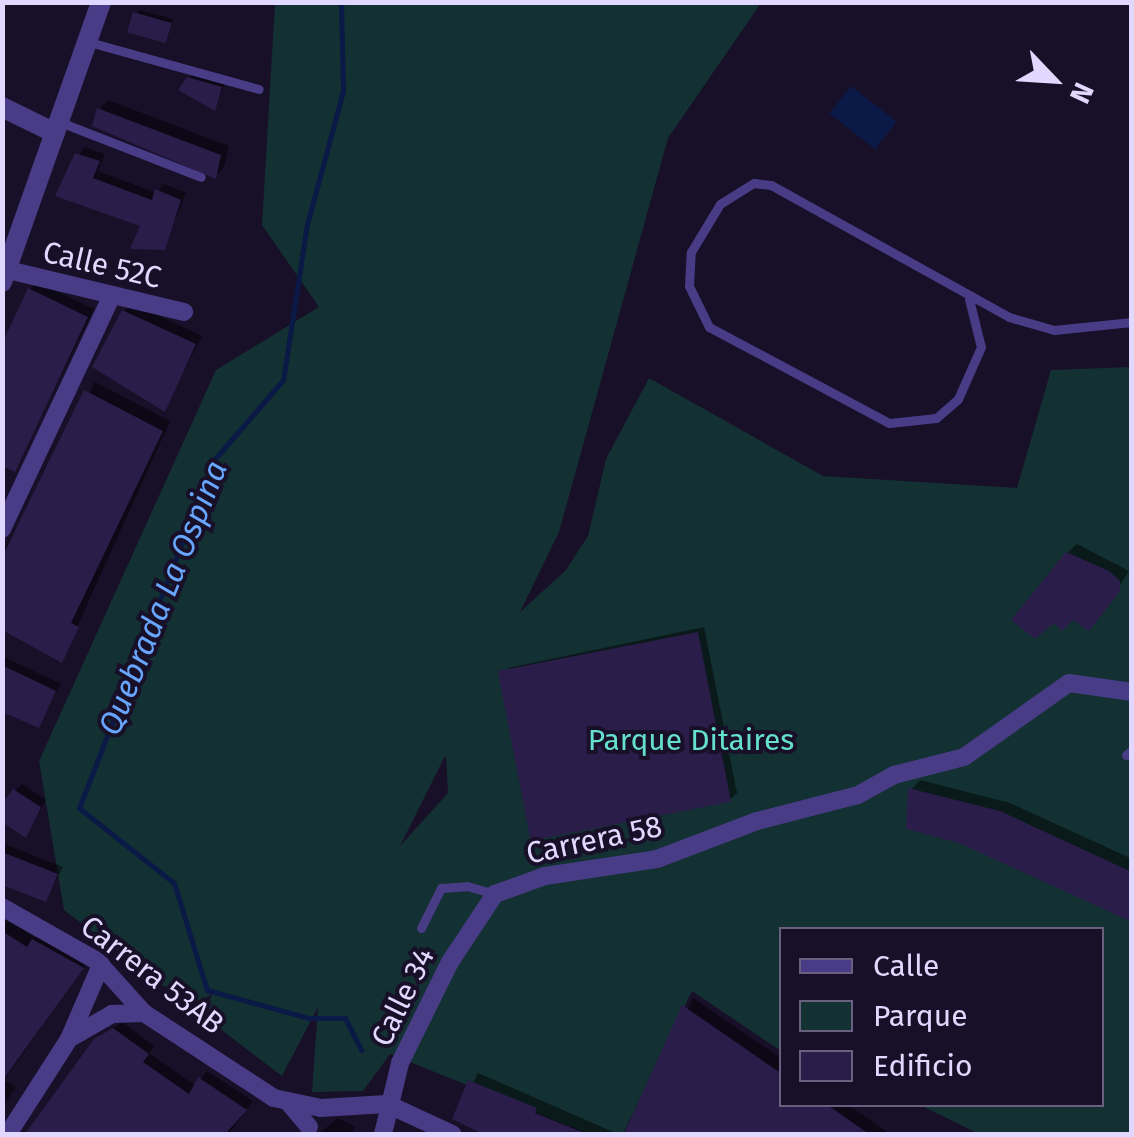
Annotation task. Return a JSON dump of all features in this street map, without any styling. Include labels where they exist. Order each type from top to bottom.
[{"type":"street","points":[[5,276],[101,2]]},
{"type":"street","points":[[2,107],[57,127]]},
{"type":"street","name":"Calle 52C","points":[[5,276],[184,312]]},
{"type":"street","points":[[2,529],[111,297]]},
{"type":"street","name":"Carrera 58","points":[[495,894],[545,876],[658,859],[818,802],[964,757],[1069,683],[1132,692]]},
{"type":"street","name":"Calle 34","points":[[383,1134],[387,1104],[400,1063],[450,962],[495,894]]},
{"type":"street","name":"Carrera 53AB","points":[[2,907],[101,965],[144,1012],[256,1088],[289,1102],[321,1108],[387,1104]]},
{"type":"street","points":[[8,1134],[70,1039],[101,965]]},
{"type":"street","points":[[70,1039],[112,1014],[144,1012]]},
{"type":"street","points":[[289,1102],[306,1131],[321,1108]]},
{"type":"street","points":[[387,1104],[452,1134]]},
{"type":"lane","points":[[89,42],[260,89]]},
{"type":"lane","points":[[57,127],[201,177]]},
{"type":"lane","points":[[969,299],[981,347],[958,400],[936,418],[888,423],[710,327],[690,286],[691,252],[720,204],[754,183],[771,186],[969,299],[1054,330],[1132,322]]},
{"type":"lane","points":[[421,928],[441,888],[467,886],[495,894]]},
{"type":"green space","name":"Parque Ditaires","points":[[275,3],[761,3],[668,138],[559,532],[520,612],[566,570],[588,536],[606,459],[649,378],[823,476],[1017,488],[1051,370],[1131,367],[1131,1134],[979,1134],[924,1107],[1104,1107],[1104,927],[779,927],[779,1050],[692,991],[623,1134],[589,1134],[390,1054],[363,1091],[312,1092],[318,1007],[282,1076],[64,910],[39,761],[216,370],[319,307],[262,225]],"holes":[[[445,756],[446,756],[448,793],[400,846]]]},
{"type":"water","points":[[851,86],[897,122],[875,149],[829,114]]},
{"type":"building","points":[[133,12],[171,23],[166,43],[127,32]]},
{"type":"building","points":[[187,77],[222,87],[215,111],[178,90]]},
{"type":"building","points":[[97,108],[221,155],[216,179],[92,126]]},
{"type":"building","points":[[75,153],[100,161],[93,178],[152,200],[155,189],[181,200],[165,250],[130,249],[140,226],[55,196]]},
{"type":"building","points":[[28,288],[88,317],[15,472],[2,466],[2,344]]},
{"type":"building","points":[[122,310],[196,344],[165,412],[92,367]]},
{"type":"building","points":[[84,390],[163,431],[71,623],[79,627],[62,663],[2,630],[2,557]]},
{"type":"building","points":[[1066,552],[1109,571],[1120,581],[1120,591],[1089,631],[1073,620],[1062,631],[1054,623],[1035,639],[1011,620]]},
{"type":"building","points":[[698,632],[731,802],[531,841],[498,671]]},
{"type":"building","points":[[2,665],[56,691],[39,728],[2,712]]},
{"type":"building","points":[[908,788],[1000,811],[1132,872],[1132,922],[959,843],[906,829]]},
{"type":"building","points":[[13,789],[41,807],[26,838],[2,822],[2,804]]},
{"type":"building","points":[[2,852],[58,874],[46,902],[2,885]]},
{"type":"building","points":[[2,931],[27,947],[32,939],[84,968],[2,1081]]},
{"type":"building","points":[[682,1005],[779,1072],[779,1107],[830,1107],[869,1134],[624,1134]]},
{"type":"building","points":[[113,1028],[149,1054],[143,1062],[189,1094],[198,1077],[247,1110],[225,1134],[25,1134],[94,1039]]},
{"type":"building","points":[[468,1080],[537,1108],[535,1113],[587,1134],[483,1134],[452,1119]]},
{"type":"waterway","name":"Quebrada La Ospina","points":[[341,2],[343,91],[307,224],[283,380],[214,460],[79,808],[174,883],[207,990],[309,1018],[345,1018],[361,1050]]}]
